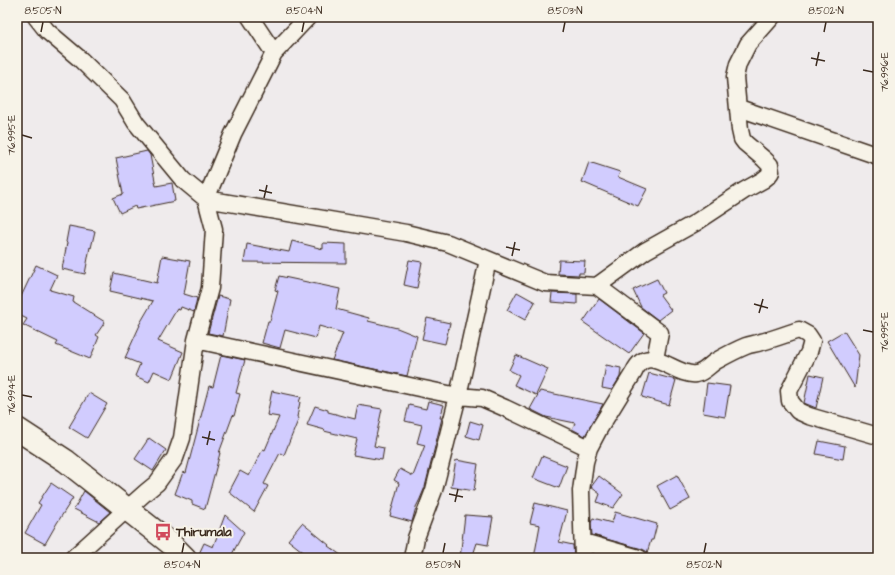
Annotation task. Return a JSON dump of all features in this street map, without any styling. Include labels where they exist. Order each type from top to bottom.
[{"type":"main road","points":[[17,429],[66,461],[170,543],[185,558]]},
{"type":"street","points":[[36,17],[47,30],[80,59],[122,100],[136,123],[183,180],[206,199],[406,233],[448,244],[545,283],[597,286],[660,333],[655,359]]},
{"type":"street","points":[[250,17],[274,52]]},
{"type":"street","points":[[73,558],[158,483],[175,458],[182,438],[196,340],[210,288],[214,229],[206,199],[233,134],[274,52],[308,17]]},
{"type":"street","points":[[597,286],[645,251],[763,180],[771,172],[770,165],[742,139],[735,77],[738,64],[748,44],[772,17]]},
{"type":"street","points":[[739,108],[878,156]]},
{"type":"street","points":[[412,558],[416,538],[434,490],[458,396],[488,260]]},
{"type":"street","points":[[583,558],[581,491],[585,462],[589,448],[637,366],[643,361],[655,359],[684,372],[694,374],[704,371],[715,362],[747,345],[799,330],[808,335],[812,342],[809,352],[789,391],[790,401],[798,411],[809,416],[878,436]]},
{"type":"street","points":[[196,340],[458,396],[482,398],[500,405],[589,448]]},
{"type":"street","points":[[583,542],[640,558]]},
{"type":"building","points":[[147,151],[150,155],[156,186],[172,183],[175,201],[136,209],[135,206],[120,213],[113,198],[123,194],[116,158]]},
{"type":"building","points":[[589,162],[620,172],[618,177],[647,189],[638,206],[582,182]]},
{"type":"building","points":[[69,226],[95,231],[91,248],[90,247],[85,274],[62,269]]},
{"type":"building","points":[[292,241],[323,249],[323,243],[346,244],[346,263],[244,262],[247,244],[289,252]]},
{"type":"building","points":[[162,256],[190,261],[184,294],[197,298],[194,312],[181,307],[180,310],[177,309],[158,341],[183,352],[172,379],[154,371],[149,382],[135,376],[140,364],[125,358],[139,325],[153,301],[110,291],[114,273],[157,283]]},
{"type":"building","points":[[409,260],[422,262],[417,288],[404,285]]},
{"type":"building","points":[[559,260],[585,261],[584,273],[579,273],[579,275],[558,274]]},
{"type":"building","points":[[36,265],[57,275],[50,290],[74,297],[73,302],[105,322],[96,335],[99,337],[90,359],[56,345],[58,342],[23,325],[27,319],[17,314],[17,305]]},
{"type":"building","points":[[279,276],[340,289],[336,309],[369,318],[368,321],[397,328],[417,336],[407,376],[332,360],[343,333],[319,326],[316,338],[285,330],[280,348],[262,343],[278,291],[275,290]]},
{"type":"building","points":[[657,279],[664,293],[660,295],[671,310],[658,320],[641,307],[633,290]]},
{"type":"building","points":[[517,292],[535,302],[525,320],[507,310]]},
{"type":"building","points":[[552,293],[577,294],[577,304],[551,302]]},
{"type":"building","points":[[218,296],[230,299],[223,336],[208,333]]},
{"type":"building","points":[[599,299],[644,333],[629,354],[583,322]]},
{"type":"building","points":[[427,318],[450,323],[445,344],[422,339]]},
{"type":"building","points":[[844,331],[859,355],[855,388],[827,341]]},
{"type":"building","points":[[221,355],[245,360],[236,393],[240,394],[234,416],[233,415],[219,453],[205,509],[192,504],[192,501],[175,494],[183,472],[186,473],[209,386],[213,387]]},
{"type":"building","points":[[516,355],[548,369],[536,395],[514,385],[519,375],[509,370]]},
{"type":"building","points":[[606,365],[621,368],[620,377],[612,390],[602,388]]},
{"type":"building","points":[[649,373],[676,380],[669,405],[642,397]]},
{"type":"building","points":[[810,374],[823,377],[816,408],[804,403]]},
{"type":"building","points":[[707,383],[730,386],[725,417],[703,413]]},
{"type":"building","points":[[272,391],[301,397],[297,417],[299,418],[284,455],[280,453],[264,484],[268,486],[254,512],[229,492],[240,471],[249,476],[263,449],[265,450],[279,417],[267,415]]},
{"type":"building","points":[[540,391],[603,404],[585,436],[572,429],[575,423],[546,417],[530,409]]},
{"type":"building","points":[[89,393],[107,404],[87,438],[69,427]]},
{"type":"building","points":[[428,401],[444,405],[425,487],[416,507],[412,522],[390,516],[399,483],[394,480],[400,469],[413,476],[425,445],[417,443],[422,425],[405,421],[409,405],[426,409]]},
{"type":"building","points":[[358,405],[382,409],[374,446],[384,448],[382,460],[353,455],[357,439],[307,425],[315,406],[328,410],[328,412],[355,419]]},
{"type":"building","points":[[470,421],[483,425],[479,440],[466,436]]},
{"type":"building","points":[[149,438],[166,450],[153,471],[135,459]]},
{"type":"building","points":[[819,441],[845,446],[843,459],[816,454]]},
{"type":"building","points":[[542,456],[567,466],[559,488],[533,478]]},
{"type":"building","points":[[456,460],[478,464],[474,491],[451,487]]},
{"type":"building","points":[[677,475],[690,499],[670,510],[657,486]]},
{"type":"building","points":[[599,476],[623,494],[613,508],[597,502],[600,494],[591,487]]},
{"type":"building","points":[[51,483],[73,498],[45,544],[25,533],[41,505],[38,503]]},
{"type":"building","points":[[84,491],[110,512],[99,522],[74,509]]},
{"type":"building","points":[[535,503],[567,511],[559,542],[573,545],[574,558],[534,558],[540,525],[530,523]]},
{"type":"building","points":[[615,512],[657,524],[653,540],[651,540],[647,553],[642,549],[592,535],[591,523],[593,518],[612,523]]},
{"type":"building","points":[[225,515],[244,532],[231,556],[235,558],[197,558],[204,543],[213,547]]},
{"type":"building","points":[[465,515],[493,517],[488,545],[477,543],[472,558],[460,558]]},
{"type":"building","points":[[302,523],[329,545],[328,546],[345,558],[311,558],[288,540]]},
{"type":"place","name":"Thirumala","points":[[163,532]]}]
